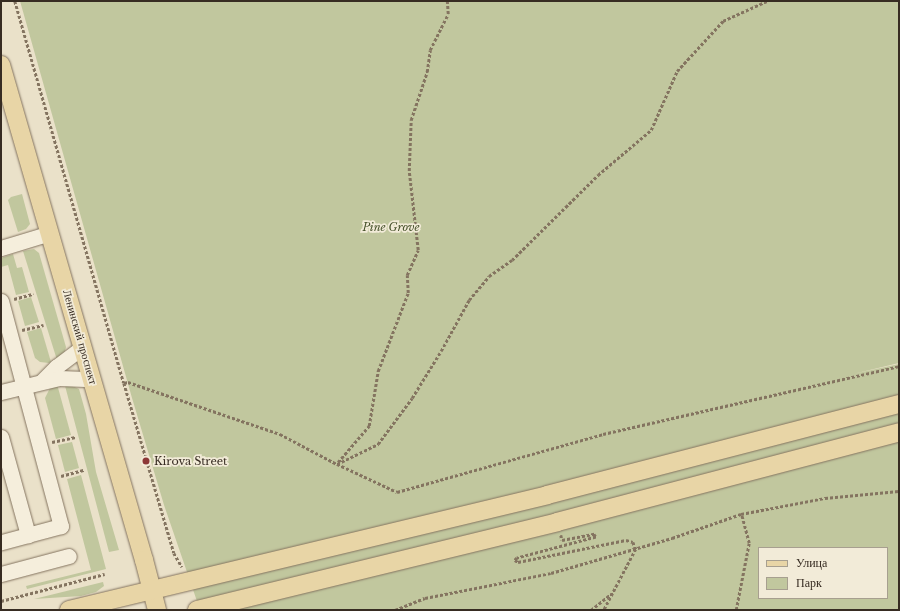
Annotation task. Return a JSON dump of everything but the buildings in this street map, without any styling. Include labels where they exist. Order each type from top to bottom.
[{"type":"main road","name":"Ленинский проспект","points":[[1,65],[144,560],[157,610]]},
{"type":"main road","points":[[69,610],[151,589],[547,495],[899,404]]},
{"type":"main road","points":[[197,610],[557,522],[899,432]]},
{"type":"lane","points":[[1,248],[50,233]]},
{"type":"lane","points":[[1,302],[61,526],[1,542]]},
{"type":"lane","points":[[41,382],[56,367],[83,347]]},
{"type":"lane","points":[[1,392],[59,378],[92,379]]},
{"type":"lane","points":[[1,437],[28,535]]},
{"type":"lane","points":[[1,574],[69,556]]},
{"type":"path","points":[[15,1],[174,553],[182,566],[186,581]]},
{"type":"path","points":[[337,464],[369,426],[378,371],[408,293],[408,275],[418,250],[409,171],[411,120],[427,72],[430,50],[448,14],[448,1]]},
{"type":"path","points":[[337,464],[378,444],[412,398],[441,351],[468,300],[490,276],[512,260],[598,175],[651,130],[677,71],[723,21],[767,1]]},
{"type":"path","points":[[1,302],[33,294]]},
{"type":"path","points":[[26,329],[42,325]]},
{"type":"path","points":[[124,383],[128,382],[280,434],[337,464],[397,492],[603,434],[899,366]]},
{"type":"path","points":[[40,445],[75,437]]},
{"type":"path","points":[[49,479],[84,470]]},
{"type":"path","points":[[395,610],[425,598],[551,573],[636,549],[741,514],[825,498],[899,491]]},
{"type":"path","points":[[736,610],[749,543],[741,514]]},
{"type":"path","points":[[560,532],[562,540],[594,534],[596,537],[517,558],[515,560],[518,562],[626,540],[633,542],[636,549]]},
{"type":"path","points":[[604,610],[636,549]]},
{"type":"path","points":[[1,601],[105,574]]},
{"type":"path","points":[[591,610],[613,593]]},
{"type":"green space","name":"Pine Grove","points":[[20,1],[899,1],[899,363],[853,374],[899,364],[899,610],[200,610],[164,505],[132,398]]},
{"type":"green space","points":[[22,194],[30,224],[26,229],[18,232],[8,200],[11,197]]},
{"type":"green space","points":[[34,249],[39,253],[66,347],[65,351],[57,360],[23,251]]},
{"type":"green space","points":[[13,254],[17,268],[22,267],[29,292],[16,295],[8,265],[1,267],[1,258]]},
{"type":"green space","points":[[31,297],[39,322],[25,326],[18,301]]},
{"type":"green space","points":[[41,328],[51,362],[49,363],[40,362],[35,358],[27,332]]},
{"type":"green space","points":[[64,382],[79,389],[86,414],[96,472],[119,550],[109,552]]},
{"type":"green space","points":[[57,384],[71,435],[56,439],[45,398],[50,388]]},
{"type":"green space","points":[[72,442],[79,468],[65,472],[58,445]]},
{"type":"green space","points":[[81,475],[106,569],[27,589],[26,586],[91,570],[67,479]]},
{"type":"green space","points":[[103,582],[104,586],[96,592],[81,596],[34,599]]},
{"type":"place","name":"Kirova Street","points":[[146,461]]}]
